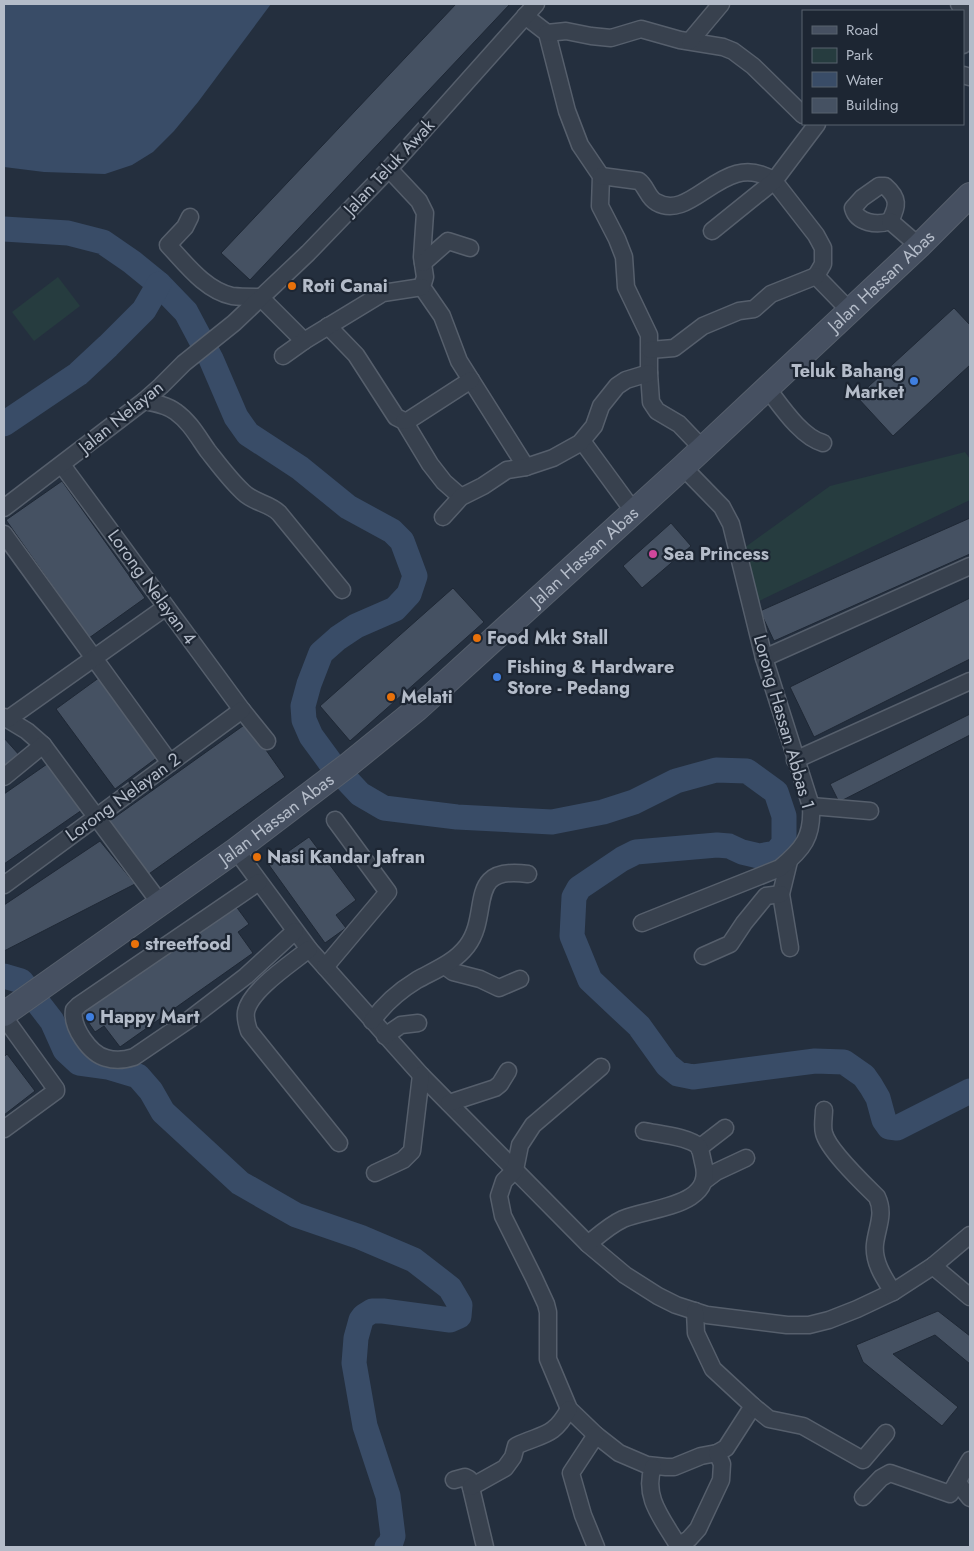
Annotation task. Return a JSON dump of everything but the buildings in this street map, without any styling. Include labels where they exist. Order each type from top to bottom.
[{"type":"main road","name":"Jalan Hassan Abas","points":[[4,1015],[236,850],[417,710],[683,467],[919,246],[970,195]]},
{"type":"street","name":"Jalan Teluk Awak","points":[[234,323],[308,253],[389,169],[536,4]]},
{"type":"street","points":[[690,42],[721,4]]},
{"type":"street","points":[[964,11],[968,20],[964,40]]},
{"type":"street","points":[[524,16],[547,34],[567,111],[580,145],[601,176],[600,206],[624,257],[626,287],[648,331],[651,402],[654,408],[662,415],[679,424],[702,448]]},
{"type":"street","points":[[547,34],[566,31],[611,38],[641,29],[690,42],[723,47],[738,54],[753,66],[802,113]]},
{"type":"street","points":[[712,231],[774,181],[809,125]]},
{"type":"street","points":[[389,169],[414,195],[425,213],[423,262],[425,277],[422,287]]},
{"type":"street","points":[[601,176],[637,180],[642,183],[654,201],[671,206],[688,200],[736,173],[753,172],[767,176],[774,181],[816,235],[823,248],[823,264],[816,276],[771,294],[754,309],[739,311],[703,326],[670,350],[650,350]]},
{"type":"street","points":[[190,217],[185,227],[168,245],[199,278],[209,285],[232,296],[260,297],[304,340]]},
{"type":"street","points":[[890,222],[919,246]]},
{"type":"street","points":[[423,262],[448,242],[470,248]]},
{"type":"street","points":[[816,276],[850,310]]},
{"type":"street","points":[[283,356],[304,340],[383,293],[422,287]]},
{"type":"street","points":[[422,287],[442,316],[459,361],[481,385],[526,467]]},
{"type":"street","name":"Jalan Nelayan","points":[[4,508],[144,401],[184,362],[234,323]]},
{"type":"street","points":[[328,326],[356,355],[396,417],[404,421],[430,464],[444,482],[461,498]]},
{"type":"street","points":[[443,517],[461,498],[507,470],[526,467],[553,458],[580,443],[594,426],[601,406],[618,386],[626,380],[649,373]]},
{"type":"street","points":[[404,421],[481,385]]},
{"type":"street","points":[[767,388],[807,435],[814,441],[823,443]]},
{"type":"street","points":[[144,401],[159,403],[175,410],[188,422],[208,451],[237,486],[252,500],[270,506],[279,513],[342,590]]},
{"type":"street","points":[[580,443],[585,445],[634,512]]},
{"type":"street","name":"Lorong Nelayan 4","points":[[62,465],[242,710],[267,741]]},
{"type":"street","name":"Lorong Hassan Abbas 1","points":[[642,923],[780,868],[801,849],[812,822],[810,806],[764,658],[731,524],[722,507],[683,467]]},
{"type":"street","points":[[4,534],[170,763]]},
{"type":"street","points":[[764,658],[970,566]]},
{"type":"street","points":[[160,904],[43,744],[6,718],[94,659],[166,607]]},
{"type":"street","points":[[795,760],[970,681]]},
{"type":"street","name":"Lorong Nelayan 2","points":[[4,884],[242,710]]},
{"type":"street","points":[[4,777],[43,744]]},
{"type":"street","points":[[810,806],[870,811]]},
{"type":"street","points":[[325,967],[388,892],[335,820]]},
{"type":"street","points":[[236,850],[309,949],[421,1076],[450,1103],[588,1244],[642,1287],[676,1305],[707,1315],[788,1325],[809,1325],[830,1320],[893,1292],[933,1266],[970,1235]]},
{"type":"street","points":[[789,861],[781,894],[790,948]]},
{"type":"street","points":[[372,1021],[382,1007],[397,994],[418,979],[445,966],[470,943],[480,918],[482,892],[489,882],[499,875],[506,873],[528,874]]},
{"type":"street","points":[[259,882],[79,1005],[74,1010],[74,1022],[86,1042],[104,1058],[126,1060],[134,1057],[190,1019],[246,976],[295,931]]},
{"type":"street","points":[[703,956],[730,944],[744,922],[766,896],[781,894]]},
{"type":"street","points":[[309,949],[257,992],[250,1001],[246,1011],[246,1021],[249,1031],[338,1143]]},
{"type":"street","points":[[445,966],[453,972],[480,979],[499,988],[520,979]]},
{"type":"street","points":[[4,1015],[56,1089],[56,1091],[4,1129]]},
{"type":"street","points":[[386,1036],[401,1025],[418,1023]]},
{"type":"street","points":[[601,1067],[533,1125],[520,1145],[515,1170],[502,1186],[499,1196],[501,1208],[546,1304],[548,1312],[548,1359],[568,1409],[619,1453],[635,1461],[653,1466],[674,1466],[701,1456],[717,1453],[730,1444],[753,1406]]},
{"type":"street","points":[[450,1103],[495,1088],[500,1084],[508,1071]]},
{"type":"street","points":[[375,1173],[403,1160],[412,1151],[421,1076]]},
{"type":"street","points":[[824,1110],[824,1132],[826,1139],[877,1197],[880,1204],[881,1213],[875,1245],[876,1256],[884,1278],[893,1292]]},
{"type":"street","points":[[700,1148],[725,1128]]},
{"type":"street","points":[[644,1131],[691,1141],[700,1148],[706,1170],[704,1181]]},
{"type":"street","points":[[588,1244],[622,1220],[690,1198],[697,1192],[704,1181],[716,1172],[746,1158]]},
{"type":"street","points":[[933,1266],[970,1297]]},
{"type":"street","points":[[695,1312],[695,1331],[713,1369],[769,1419],[803,1426],[862,1460],[865,1459],[886,1433]]},
{"type":"street","points":[[471,1487],[505,1468],[513,1457],[516,1446],[551,1432],[556,1428],[568,1409]]},
{"type":"street","points":[[596,1435],[571,1473],[583,1515],[596,1547]]},
{"type":"street","points":[[653,1466],[649,1485],[654,1504],[676,1542],[681,1544],[689,1539],[698,1529],[721,1480],[722,1464],[717,1453]]},
{"type":"street","points":[[863,1498],[881,1478],[890,1473],[950,1494],[970,1460]]},
{"type":"street","points":[[454,1480],[466,1478],[471,1487],[484,1547]]},
{"type":"street","points":[[958,1482],[970,1498]]},
{"type":"green space","points":[[58,277],[80,306],[34,341],[12,312]]},
{"type":"green space","points":[[965,452],[970,459],[970,500],[757,602],[744,548],[830,486]]},
{"type":"water","points":[[4,4],[271,4],[174,131],[153,152],[132,165],[105,174],[44,172],[4,167]]},
{"type":"waterway","points":[[4,229],[68,233],[103,242],[132,262],[159,284],[186,312],[211,359],[236,417],[248,434],[300,468],[348,507],[392,531],[402,541],[415,576],[409,594],[395,609],[356,626],[321,653],[303,706],[304,720],[311,736],[330,762],[360,794],[384,808],[457,817],[552,822],[603,812],[634,802],[676,781],[716,770],[747,771],[776,792],[784,816],[784,843],[776,853],[759,856],[742,852],[729,846],[717,845],[636,852],[622,859],[579,888],[574,897],[572,936],[590,980],[639,1026],[667,1065],[678,1074],[693,1077],[815,1061],[844,1062],[864,1076],[878,1098],[884,1120],[889,1127],[897,1128],[970,1091]]},
{"type":"waterway","points":[[4,424],[78,374],[144,310],[159,284]]},
{"type":"waterway","points":[[4,976],[21,981],[52,1021],[65,1050],[79,1063],[108,1067],[138,1076],[151,1091],[163,1112],[240,1183],[296,1215],[360,1237],[414,1260],[450,1288],[460,1305],[459,1316],[450,1320],[372,1311],[361,1320],[356,1338],[354,1363],[365,1426],[388,1496],[393,1536],[390,1545],[387,1547]]},
{"type":"place","name":"Roti Canai","points":[[292,286]]},
{"type":"place","name":"Teluk Bahang Market","points":[[914,381]]},
{"type":"place","name":"Sea Princess","points":[[653,554]]},
{"type":"place","name":"Food Mkt Stall","points":[[477,638]]},
{"type":"place","name":"Fishing & Hardware Store - Pedang","points":[[497,677]]},
{"type":"place","name":"Melati","points":[[391,697]]},
{"type":"place","name":"Nasi Kandar Jafran","points":[[257,857]]},
{"type":"place","name":"streetfood","points":[[135,944]]},
{"type":"place","name":"Happy Mart","points":[[90,1017]]}]
